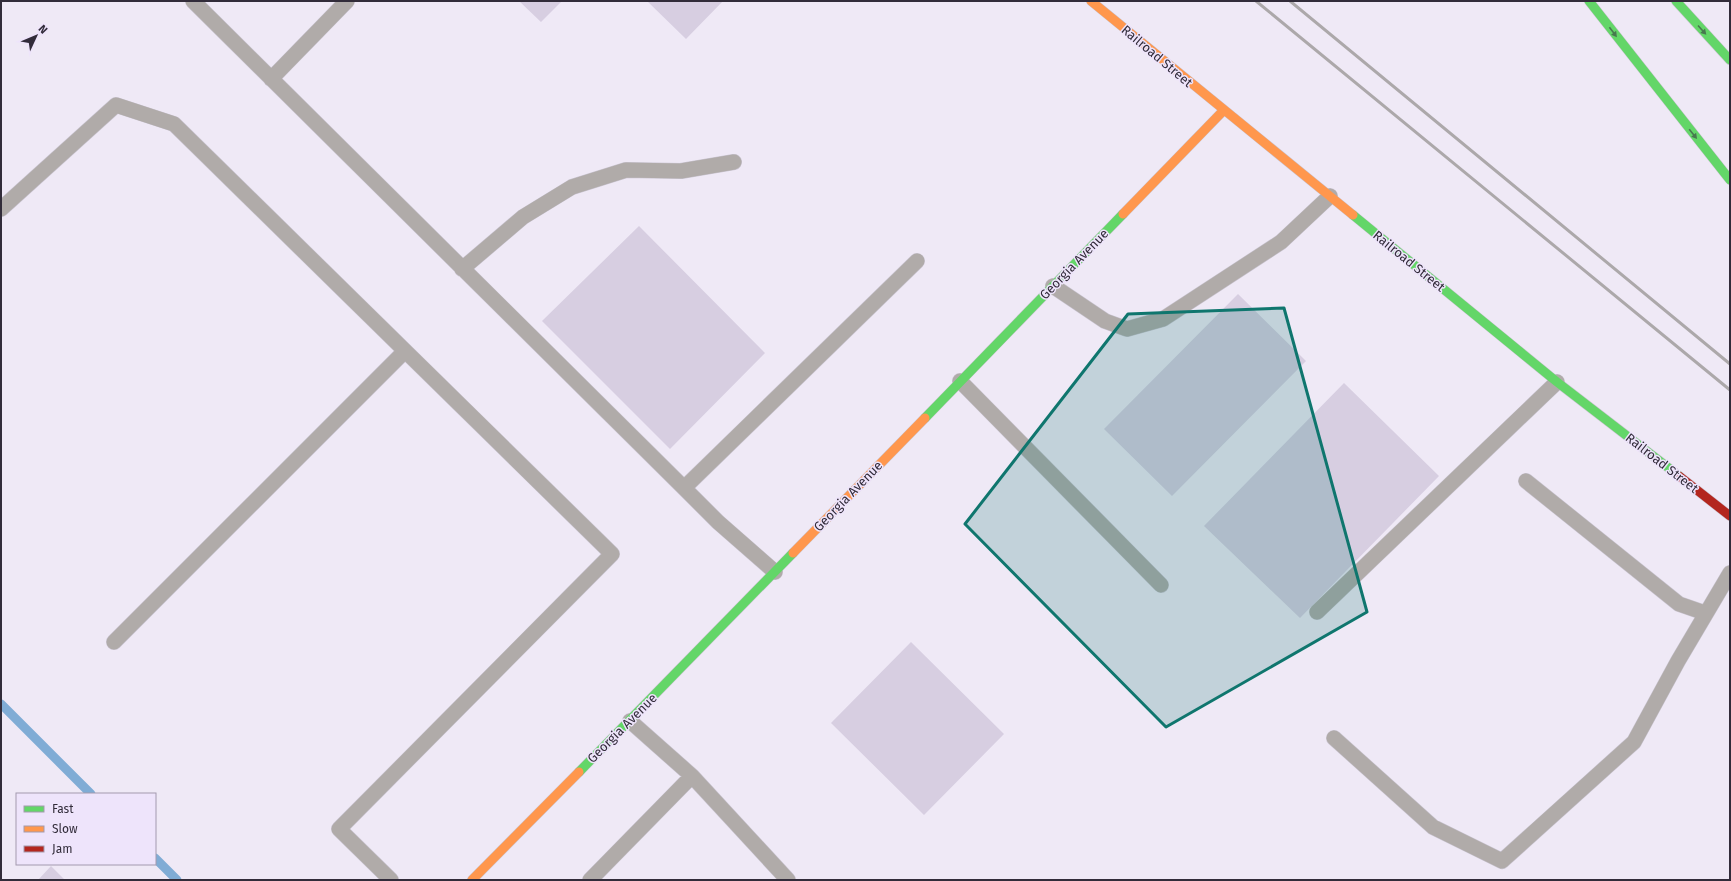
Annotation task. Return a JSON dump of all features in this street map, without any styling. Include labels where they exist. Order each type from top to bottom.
[{"type":"main road","name":"Railroad Street","points":[[1091,1],[1223,111],[1330,196],[1557,382],[1730,516]]},
{"type":"main road","points":[[1589,1],[1730,180]]},
{"type":"main road","points":[[1676,1],[1730,60]]},
{"type":"main road","name":"Georgia Avenue","points":[[472,880],[775,572],[1223,111]]},
{"type":"lane","points":[[193,1],[718,522],[775,572]]},
{"type":"lane","points":[[271,79],[347,1]]},
{"type":"lane","points":[[1,210],[116,105],[174,124],[612,554],[338,829],[391,880]]},
{"type":"lane","points":[[462,269],[523,216],[572,187],[626,170],[681,172],[734,162]]},
{"type":"lane","points":[[1053,286],[1105,321],[1127,329],[1163,319],[1281,242],[1330,196]]},
{"type":"lane","points":[[684,488],[916,261]]},
{"type":"lane","points":[[114,642],[405,351]]},
{"type":"lane","points":[[960,381],[1161,585]]},
{"type":"lane","points":[[1317,612],[1557,382]]},
{"type":"lane","points":[[1526,481],[1678,604],[1706,613]]},
{"type":"lane","points":[[1334,738],[1433,827],[1502,861],[1634,742],[1730,573]]},
{"type":"lane","points":[[630,720],[692,776],[788,880]]},
{"type":"lane","points":[[590,880],[692,776]]},
{"type":"highlighted area","points":[[1284,308],[1367,612],[1166,727],[965,524],[1128,314]]},
{"type":"building","points":[[519,1],[562,1],[541,22]]},
{"type":"building","points":[[647,1],[723,1],[686,39]]},
{"type":"building","points":[[639,226],[765,353],[670,449],[542,321]]},
{"type":"building","points":[[1238,294],[1306,361],[1172,496],[1104,429]]},
{"type":"building","points":[[1344,383],[1439,476],[1300,618],[1204,526]]},
{"type":"building","points":[[911,642],[1004,734],[924,815],[831,723]]},
{"type":"building","points":[[51,866],[65,880],[38,880]]},
{"type":"waterway","points":[[1,704],[90,793]]},
{"type":"waterway","points":[[156,859],[177,880]]},
{"type":"railway","points":[[1256,1],[1730,390]]},
{"type":"railway","points":[[1290,1],[1730,364]]},
{"type":"traffic: fast","points":[[1589,1],[1730,180]]},
{"type":"traffic: fast","points":[[1676,1],[1730,60]]},
{"type":"traffic: fast","points":[[925,418],[1123,214]]},
{"type":"traffic: fast","points":[[1353,215],[1557,382],[1679,476]]},
{"type":"traffic: fast","points":[[579,772],[793,553]]},
{"type":"traffic: slow","points":[[1091,1],[1353,215]]},
{"type":"traffic: slow","points":[[1123,214],[1223,111]]},
{"type":"traffic: slow","points":[[793,553],[925,418]]},
{"type":"traffic: slow","points":[[472,880],[579,772]]},
{"type":"traffic: jam","points":[[1679,476],[1730,516]]}]
